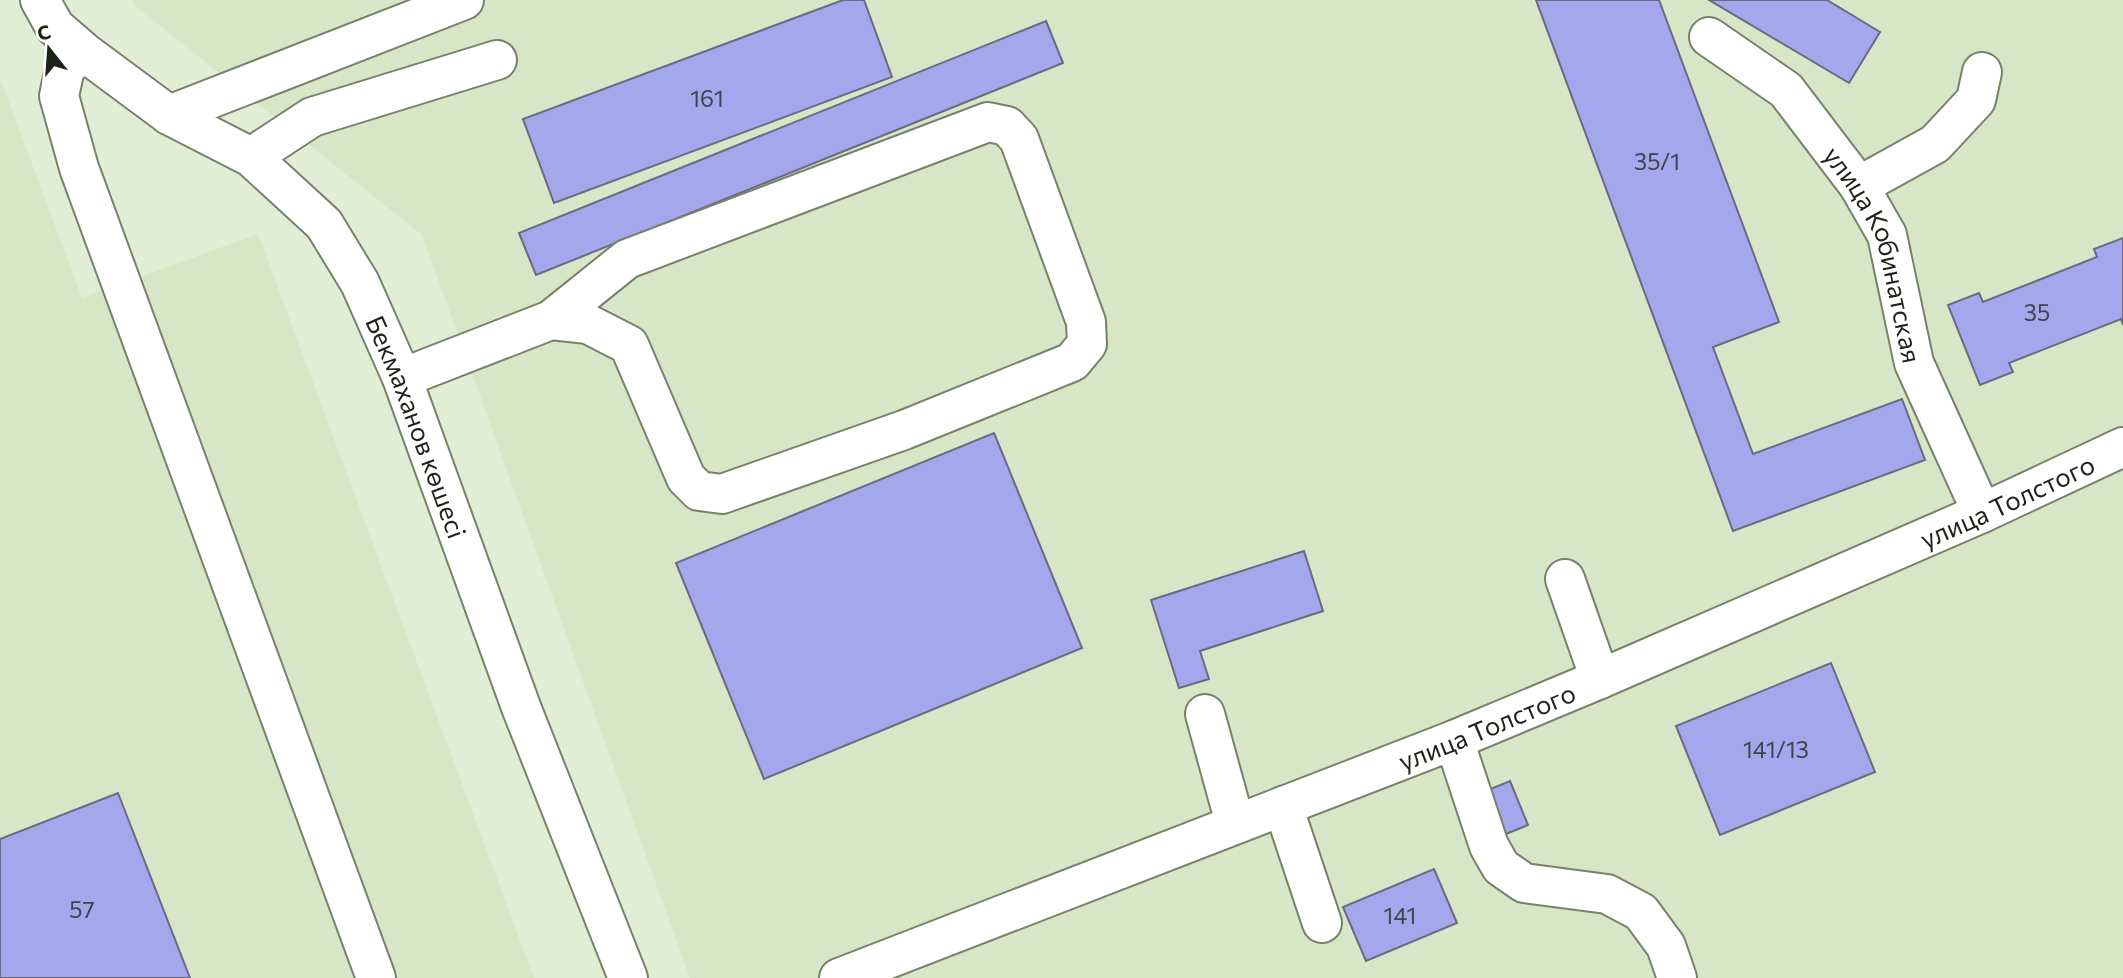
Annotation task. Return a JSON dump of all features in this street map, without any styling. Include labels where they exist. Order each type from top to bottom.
[{"type":"street","name":"Бекмаханов көшесі","points":[[40,0],[55,27],[169,115],[251,157],[324,224],[360,283],[402,378],[521,707],[628,978]]},
{"type":"street","points":[[169,115],[464,0]]},
{"type":"street","name":"улица Кобинатская","points":[[1709,37],[1786,90],[1859,186],[1887,235],[1914,363],[1982,513]]},
{"type":"street","points":[[84,51],[65,68],[59,96],[79,168],[376,978]]},
{"type":"street","points":[[251,157],[313,117],[497,60]]},
{"type":"street","points":[[1859,186],[1935,144],[1976,100],[1982,72]]},
{"type":"street","points":[[402,378],[551,320],[627,259],[988,122],[1007,126],[1020,139],[1086,322],[1087,344],[1072,362],[904,430],[722,494],[699,491],[686,478],[629,345],[588,324],[551,320]]},
{"type":"street","name":"улица Толстого","points":[[839,978],[1454,740],[1600,680],[1982,513],[2123,447]]},
{"type":"street","points":[[1565,579],[1600,680]]},
{"type":"street","points":[[1205,714],[1235,823]]},
{"type":"street","points":[[1454,740],[1484,834],[1500,867],[1524,883],[1607,894],[1641,912],[1666,946],[1677,978]]},
{"type":"street","points":[[1283,806],[1321,923]]},
{"type":"shaded area","points":[[132,0],[2123,0],[2123,978],[690,978],[422,235],[134,5]]},
{"type":"shaded area","points":[[0,78],[82,298],[258,234],[534,978],[0,978]]},
{"type":"building","points":[[843,0],[864,0],[892,77],[554,203],[523,119]]},
{"type":"building","points":[[1536,0],[1659,0],[1779,322],[1713,347],[1753,454],[1902,399],[1925,460],[1733,531]]},
{"type":"building","points":[[1709,0],[1827,0],[1880,32],[1849,83]]},
{"type":"building","points":[[1046,21],[1063,63],[536,275],[519,233]]},
{"type":"building","points":[[2123,238],[2123,325],[2121,319],[2009,363],[2013,372],[1980,385],[1948,305],[1979,293],[1983,302],[2097,257],[2094,249]]},
{"type":"building","points":[[994,433],[1082,648],[764,779],[676,563]]},
{"type":"building","points":[[1304,551],[1323,611],[1200,651],[1209,679],[1179,688],[1151,600]]},
{"type":"building","points":[[1831,663],[1875,772],[1720,835],[1676,726]]},
{"type":"building","points":[[1510,781],[1528,825],[1506,834],[1488,790]]},
{"type":"building","points":[[118,793],[190,978],[0,978],[0,839]]},
{"type":"building","points":[[1434,869],[1457,923],[1366,961],[1343,907]]}]
